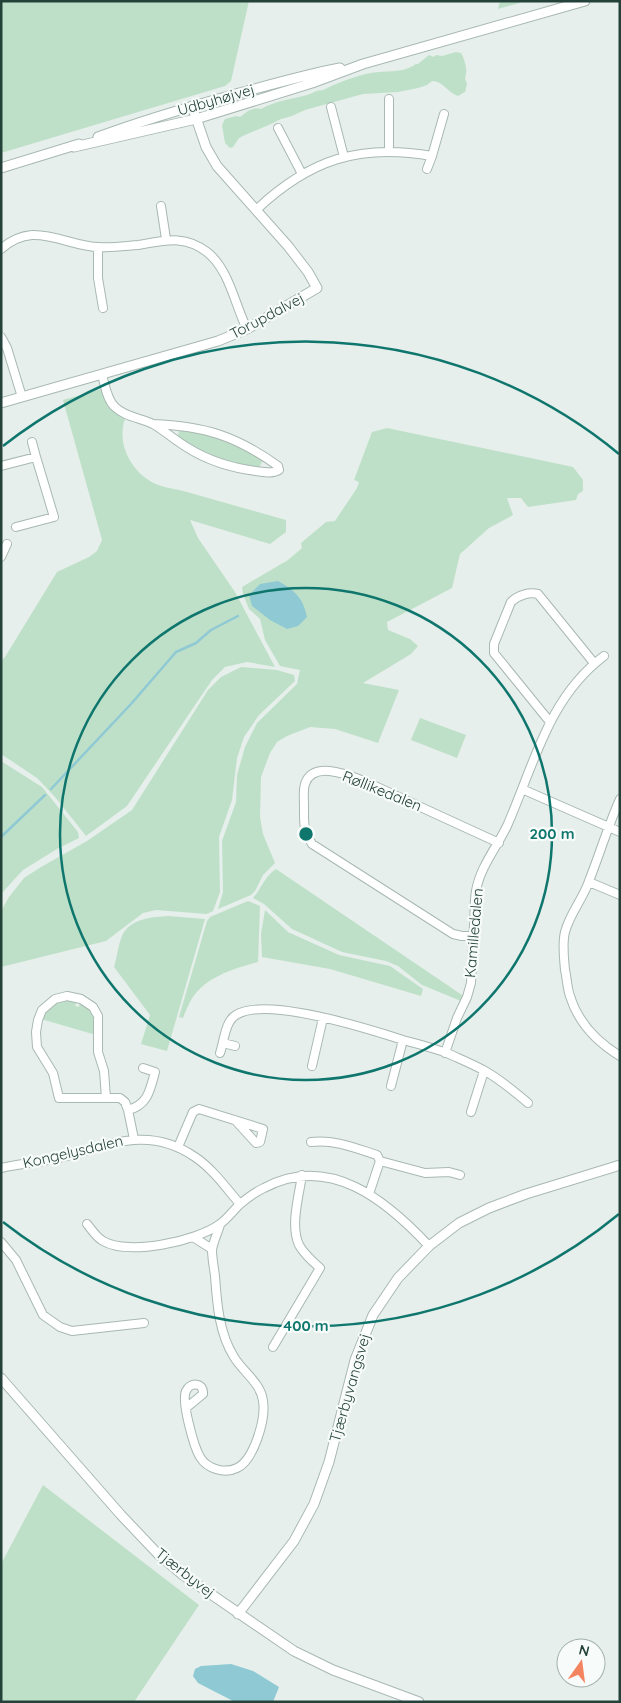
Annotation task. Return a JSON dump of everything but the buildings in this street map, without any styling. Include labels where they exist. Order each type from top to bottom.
[{"type":"street","name":"Udbyhøjvej","points":[[74,146],[132,124],[192,106],[308,74],[362,64],[586,1]]},
{"type":"street","name":"Udbyhøjvej","points":[[1,168],[74,146],[196,118],[312,84],[362,64]]},
{"type":"street","points":[[389,99],[389,150]]},
{"type":"street","name":"Torupdalvej","points":[[1,403],[218,342],[247,329],[317,288],[308,272],[293,253],[226,178],[210,157],[192,106]]},
{"type":"street","points":[[331,107],[344,157]]},
{"type":"street","points":[[427,169],[444,114]]},
{"type":"street","points":[[278,128],[302,174]]},
{"type":"street","points":[[256,210],[283,186],[302,174],[344,157],[366,152],[389,150],[432,156]]},
{"type":"street","points":[[161,206],[166,239]]},
{"type":"street","points":[[1,249],[13,240],[30,235],[42,235],[98,247],[138,245],[166,239],[192,243],[207,252],[218,262],[224,272],[240,316],[247,329]]},
{"type":"street","points":[[98,247],[98,278],[103,308]]},
{"type":"street","points":[[1,337],[8,348],[22,397]]},
{"type":"street","points":[[102,375],[111,403],[116,408],[121,412],[153,424],[188,448],[217,462],[254,471],[276,472],[279,470],[278,466],[266,457],[220,434],[188,426],[153,424]]},
{"type":"street","points":[[16,527],[54,517],[32,442]]},
{"type":"street","points":[[1,466],[36,457]]},
{"type":"street","points":[[1,557],[7,544]]},
{"type":"street","points":[[550,722],[494,653],[494,644],[511,602],[516,597],[532,592],[538,594],[594,663]]},
{"type":"street","name":"Kamilledalen","points":[[446,1053],[457,1018],[469,990],[476,890],[482,871],[499,843],[539,743],[550,722],[573,687],[594,663],[604,656]]},
{"type":"street","name":"Røllikedalen","points":[[474,936],[453,934],[312,844],[305,832],[304,791],[306,782],[312,774],[321,771],[342,773],[364,781],[499,843]]},
{"type":"street","points":[[522,789],[620,832]]},
{"type":"street","points":[[620,799],[608,826],[582,899],[571,915],[564,934],[564,958],[569,996],[583,1024],[604,1046],[620,1056]]},
{"type":"street","points":[[589,882],[620,896]]},
{"type":"street","points":[[106,1098],[104,1071],[98,1052],[98,1016],[93,1007],[81,998],[67,996],[55,999],[42,1010],[36,1032],[37,1047],[53,1073],[59,1098],[106,1098],[120,1098],[125,1102],[128,1110],[134,1139]]},
{"type":"street","points":[[220,1053],[229,1023],[234,1016],[244,1011],[280,1010],[362,1027],[446,1053],[484,1070],[507,1084],[528,1102]]},
{"type":"street","points":[[312,1066],[323,1018]]},
{"type":"street","points":[[391,1086],[403,1040]]},
{"type":"street","points":[[223,1043],[235,1046]]},
{"type":"street","points":[[128,1110],[138,1108],[150,1092],[155,1072],[143,1068]]},
{"type":"street","points":[[471,1112],[484,1070]]},
{"type":"street","points":[[178,1147],[193,1112],[200,1109],[235,1120]]},
{"type":"street","name":"Kongelysdalen","points":[[1,1168],[55,1158],[119,1141],[134,1139],[162,1142],[178,1147],[208,1167],[240,1204]]},
{"type":"street","points":[[311,1142],[324,1140],[377,1155],[380,1161],[369,1194]]},
{"type":"street","points":[[380,1161],[425,1173],[449,1172],[460,1175]]},
{"type":"street","name":"Tjærbyvangsvej","points":[[238,1614],[294,1541],[314,1504],[328,1462],[355,1360],[373,1315],[398,1278],[429,1246],[459,1224],[489,1208],[526,1194],[620,1165]]},
{"type":"street","points":[[273,1347],[320,1268],[300,1246],[296,1233],[302,1175]]},
{"type":"street","points":[[87,1224],[96,1236],[104,1242],[149,1247],[170,1244],[194,1237],[220,1224],[240,1204],[263,1188],[282,1180],[302,1175],[323,1176],[342,1180],[369,1194],[408,1223],[429,1246]]},
{"type":"street","points":[[186,1408],[200,1458],[210,1467],[222,1471],[236,1469],[245,1463],[253,1452],[264,1413],[263,1400],[259,1388],[234,1357],[218,1316],[212,1249],[220,1224]]},
{"type":"street","points":[[194,1237],[212,1249]]},
{"type":"street","points":[[1,1242],[16,1260],[43,1315],[60,1328],[72,1331],[144,1322]]},
{"type":"street","name":"Tjærbyvej","points":[[1,1378],[99,1491],[158,1554],[183,1575],[294,1651],[333,1670],[419,1702]]},
{"type":"green space","points":[[1,1],[249,1],[231,81],[225,86],[1,153]]},
{"type":"green space","points":[[500,1],[526,1],[498,9]]},
{"type":"green space","points":[[456,52],[461,53],[464,59],[467,84],[465,92],[458,96],[436,81],[418,88],[398,92],[363,94],[305,110],[281,119],[239,138],[233,147],[230,148],[225,143],[222,125],[225,119],[236,116],[240,117],[252,109],[261,109],[278,102],[307,95],[365,74],[405,69],[418,64],[429,55],[434,57],[436,55],[442,56]]},
{"type":"green space","points":[[102,389],[110,406],[125,419],[123,436],[126,453],[135,467],[147,479],[162,486],[286,520],[286,532],[270,544],[190,520],[198,538],[235,592],[275,667],[247,662],[225,667],[212,680],[127,806],[86,836],[37,778],[1,754],[1,661],[57,572],[89,557],[97,551],[102,540],[63,400]]},
{"type":"green space","points":[[387,428],[573,467],[583,480],[583,491],[578,494],[576,500],[528,507],[521,498],[507,498],[513,515],[489,528],[460,554],[452,588],[387,622],[388,630],[410,639],[418,646],[411,654],[363,683],[399,690],[378,743],[335,729],[310,727],[277,742],[270,753],[261,777],[260,817],[263,834],[275,863],[263,875],[251,895],[218,909],[223,892],[222,841],[236,802],[237,775],[245,747],[257,723],[297,684],[300,670],[280,666],[265,640],[260,619],[249,609],[242,587],[288,560],[302,548],[301,543],[326,522],[335,521],[357,488],[359,482],[354,480],[372,432]]},
{"type":"green space","points":[[180,429],[229,441],[263,460],[259,468],[216,458],[177,438]]},
{"type":"green space","points":[[241,667],[277,670],[294,675],[295,681],[259,715],[244,737],[237,758],[232,800],[219,837],[220,892],[213,911],[207,914],[156,910],[143,913],[106,941],[1,967],[1,911],[24,878],[87,841],[132,810],[208,690],[221,677]]},
{"type":"green space","points":[[420,718],[466,735],[457,758],[411,740]]},
{"type":"green space","points":[[1,761],[42,787],[78,832],[79,838],[23,870],[1,894]]},
{"type":"green space","points":[[276,869],[462,995],[461,1001],[422,985],[398,966],[386,961],[342,952],[292,929],[264,904],[253,898]]},
{"type":"green space","points":[[248,901],[260,906],[258,962],[220,975],[204,985],[191,1000],[183,1018],[179,1017],[207,921],[210,917]]},
{"type":"green space","points":[[265,910],[288,932],[339,955],[390,966],[423,989],[421,996],[330,969],[262,957],[261,934]]},
{"type":"green space","points":[[168,916],[205,919],[167,1051],[141,1044],[150,1015],[114,967],[121,939],[128,927],[144,919]]},
{"type":"green space","points":[[62,1000],[77,1001],[75,1006],[79,1007],[80,1002],[89,1008],[93,1016],[96,1035],[41,1019],[55,1003]]},
{"type":"green space","points":[[43,1485],[199,1605],[134,1702],[1,1702],[1,1564]]},
{"type":"water","points":[[278,581],[293,591],[303,604],[307,617],[298,626],[287,629],[270,620],[252,606],[249,595],[260,584]]},
{"type":"water","points":[[231,1664],[253,1671],[279,1687],[273,1702],[235,1702],[198,1683],[193,1676],[195,1669],[201,1666]]},
{"type":"waterway","points":[[51,789],[131,704],[176,652],[196,643],[211,630],[238,616]]},
{"type":"waterway","points":[[1,837],[45,795]]}]
